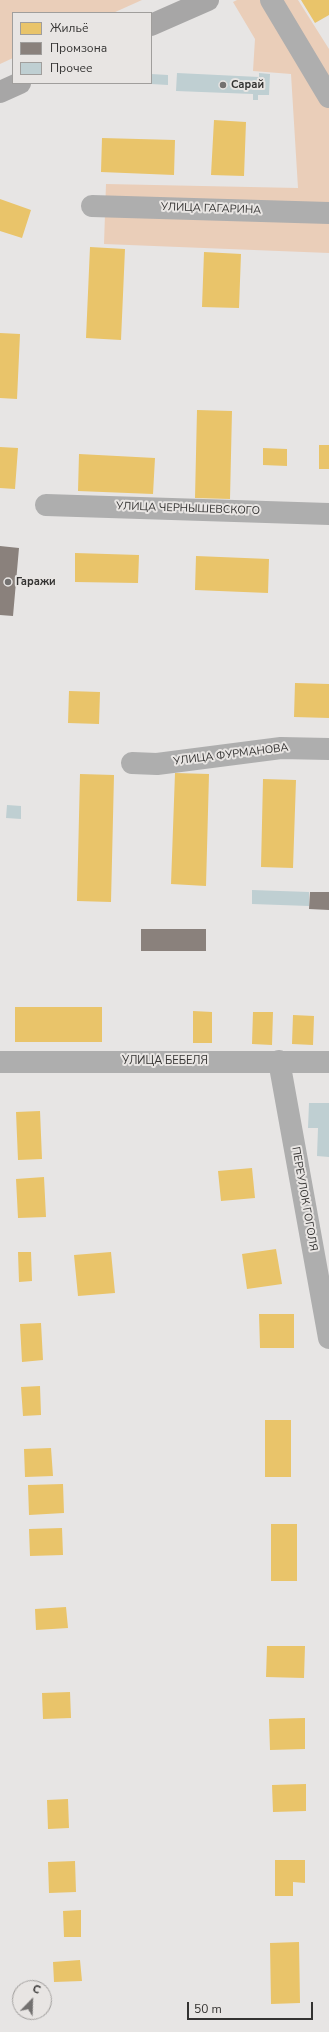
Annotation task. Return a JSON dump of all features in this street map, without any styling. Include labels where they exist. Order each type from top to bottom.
[{"type":"main road","points":[[152,25],[208,0]]},
{"type":"main road","points":[[0,92],[18,84]]},
{"type":"street","points":[[270,0],[329,97]]},
{"type":"street","name":"УЛИЦА ГАГАРИНА","points":[[92,206],[329,213]]},
{"type":"street","name":"УЛИЦА ЧЕРНЫШЕВСКОГО","points":[[46,505],[329,514]]},
{"type":"street","name":"УЛИЦА ФУРМАНОВА","points":[[132,763],[158,764],[281,748],[329,749]]},
{"type":"street","name":"ПЕРЕУЛОК ГОГОЛЯ","points":[[279,1061],[329,1338]]},
{"type":"street","name":"УЛИЦА БЕБЕЛЯ","points":[[0,1062],[329,1062]]},
{"type":"shaded area","points":[[0,0],[142,0],[115,12],[12,12],[12,58],[0,64]]},
{"type":"shaded area","points":[[237,0],[298,0],[329,49],[329,253],[104,244],[106,184],[298,188],[291,74],[253,71],[255,39],[233,2]]},
{"type":"building: Жильё","points":[[301,0],[329,0],[329,15],[315,23]]},
{"type":"building: Жильё","points":[[214,120],[246,122],[244,176],[211,175]]},
{"type":"building: Жильё","points":[[102,138],[175,140],[174,175],[101,172]]},
{"type":"building: Жильё","points":[[0,199],[31,210],[22,238],[0,231]]},
{"type":"building: Жильё","points":[[90,247],[125,249],[121,340],[86,338]]},
{"type":"building: Жильё","points":[[204,252],[241,254],[239,308],[202,307]]},
{"type":"building: Жильё","points":[[0,333],[20,334],[17,399],[0,398]]},
{"type":"building: Жильё","points":[[197,410],[232,411],[230,499],[195,498]]},
{"type":"building: Жильё","points":[[319,445],[329,445],[329,469],[319,469]]},
{"type":"building: Жильё","points":[[0,447],[18,448],[15,489],[0,488]]},
{"type":"building: Жильё","points":[[263,448],[287,449],[287,466],[263,465]]},
{"type":"building: Жильё","points":[[79,454],[155,458],[153,494],[78,491]]},
{"type":"building: Жильё","points":[[75,553],[139,555],[138,583],[75,582]]},
{"type":"building: Жильё","points":[[196,556],[269,559],[268,593],[195,590]]},
{"type":"building: Жильё","points":[[295,683],[329,684],[329,718],[294,717]]},
{"type":"building: Жильё","points":[[69,691],[100,692],[99,724],[68,723]]},
{"type":"building: Жильё","points":[[175,773],[209,774],[206,886],[171,884]]},
{"type":"building: Жильё","points":[[80,774],[114,775],[111,902],[77,901]]},
{"type":"building: Жильё","points":[[263,779],[296,780],[293,868],[261,867]]},
{"type":"building: Жильё","points":[[15,1007],[102,1007],[102,1042],[15,1042]]},
{"type":"building: Жильё","points":[[193,1011],[212,1012],[212,1043],[193,1043]]},
{"type":"building: Жильё","points":[[253,1012],[273,1012],[272,1045],[252,1044]]},
{"type":"building: Жильё","points":[[293,1015],[314,1016],[313,1045],[292,1044]]},
{"type":"building: Жильё","points":[[40,1111],[42,1159],[18,1160],[16,1112]]},
{"type":"building: Жильё","points":[[252,1168],[255,1198],[221,1201],[218,1171]]},
{"type":"building: Жильё","points":[[44,1177],[46,1217],[18,1218],[16,1179]]},
{"type":"building: Жильё","points":[[276,1249],[282,1284],[247,1289],[242,1254]]},
{"type":"building: Жильё","points":[[18,1252],[31,1252],[32,1281],[19,1282]]},
{"type":"building: Жильё","points":[[111,1252],[115,1293],[78,1296],[74,1255]]},
{"type":"building: Жильё","points":[[259,1314],[294,1314],[294,1348],[260,1348]]},
{"type":"building: Жильё","points":[[41,1323],[43,1360],[22,1362],[20,1324]]},
{"type":"building: Жильё","points":[[40,1386],[41,1415],[23,1416],[21,1387]]},
{"type":"building: Жильё","points":[[265,1420],[291,1420],[291,1477],[265,1477]]},
{"type":"building: Жильё","points":[[51,1448],[53,1476],[25,1477],[24,1449]]},
{"type":"building: Жильё","points":[[63,1484],[64,1513],[29,1515],[28,1485]]},
{"type":"building: Жильё","points":[[271,1524],[297,1524],[297,1581],[271,1581]]},
{"type":"building: Жильё","points":[[62,1528],[63,1555],[30,1556],[29,1529]]},
{"type":"building: Жильё","points":[[66,1607],[68,1628],[36,1630],[35,1609]]},
{"type":"building: Жильё","points":[[267,1646],[305,1646],[304,1678],[266,1677]]},
{"type":"building: Жильё","points":[[70,1692],[71,1718],[43,1719],[42,1693]]},
{"type":"building: Жильё","points":[[305,1718],[305,1749],[270,1750],[269,1719]]},
{"type":"building: Жильё","points":[[306,1784],[306,1811],[273,1812],[272,1785]]},
{"type":"building: Жильё","points":[[68,1799],[69,1828],[48,1829],[47,1800]]},
{"type":"building: Жильё","points":[[275,1860],[305,1860],[305,1883],[293,1882],[293,1896],[275,1896]]},
{"type":"building: Жильё","points":[[75,1861],[76,1892],[49,1893],[48,1862]]},
{"type":"building: Жильё","points":[[81,1910],[81,1937],[64,1937],[63,1911]]},
{"type":"building: Жильё","points":[[299,1942],[300,2003],[271,2004],[270,1943]]},
{"type":"building: Жильё","points":[[80,1960],[82,1981],[54,1982],[53,1962]]},
{"type":"building: Промзона","name":"Гаражи","points":[[0,546],[19,548],[13,616],[0,615]]},
{"type":"building: Промзона","points":[[310,892],[329,892],[329,910],[309,909]]},
{"type":"building: Промзона","points":[[141,929],[206,929],[206,951],[141,951]]},
{"type":"building: Прочее","name":"Сарай","points":[[177,73],[259,77],[259,73],[270,74],[269,95],[258,95],[258,100],[253,100],[253,94],[176,91]]},
{"type":"building: Прочее","points":[[152,74],[168,75],[168,85],[151,84]]},
{"type":"building: Прочее","points":[[7,805],[21,806],[21,819],[6,818]]},
{"type":"building: Прочее","points":[[252,890],[309,892],[309,906],[252,904]]},
{"type":"building: Прочее","points":[[309,1103],[329,1103],[329,1157],[317,1156],[318,1128],[308,1128]]},
{"type":"place","name":"Сарай","points":[[223,85]]},
{"type":"place","name":"Гаражи","points":[[8,582]]}]
